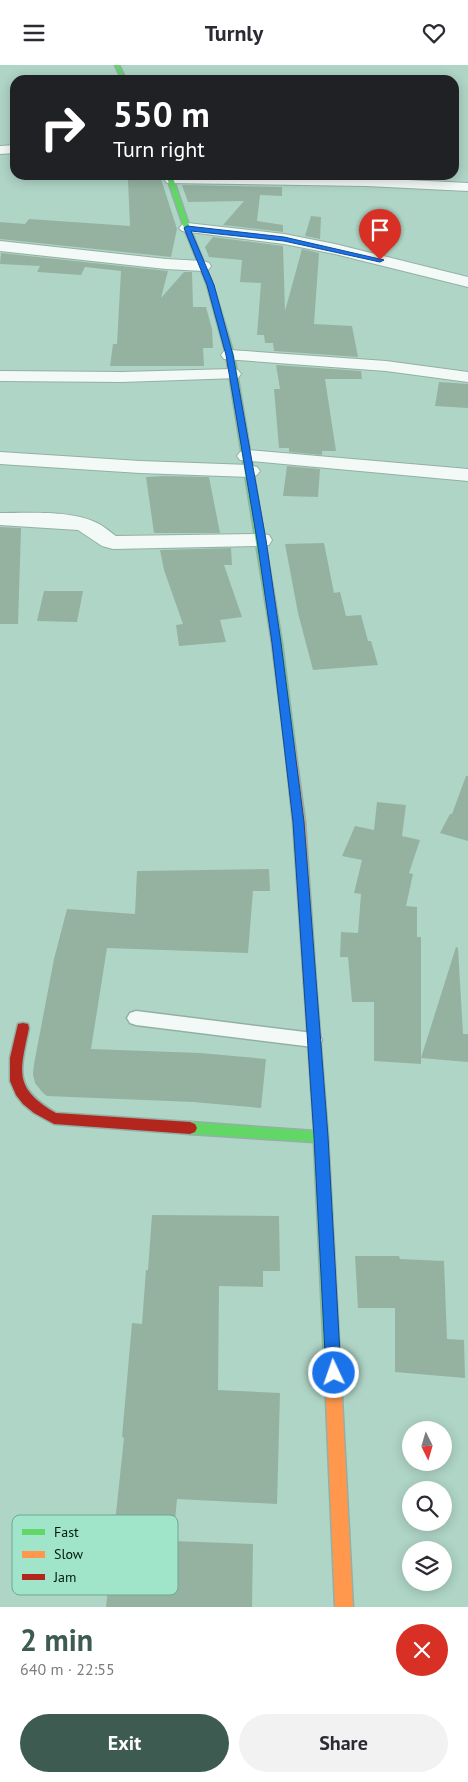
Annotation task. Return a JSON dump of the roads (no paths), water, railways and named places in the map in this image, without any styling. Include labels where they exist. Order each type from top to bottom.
[{"type":"street","points":[[171,180],[187,228],[203,266],[230,355],[262,540],[299,822],[321,1137],[344,1607]]},
{"type":"street","points":[[295,180],[358,181],[468,187]]},
{"type":"street","points":[[187,228],[284,239],[335,249],[468,283]]},
{"type":"street","points":[[0,246],[130,261],[203,266]]},
{"type":"street","points":[[230,355],[386,366],[468,377]]},
{"type":"street","points":[[0,376],[122,377],[232,374]]},
{"type":"street","points":[[0,458],[140,467],[249,464],[468,475]]},
{"type":"street","points":[[0,519],[81,524],[94,530],[105,540],[113,543],[262,540]]},
{"type":"street","points":[[23,1028],[14,1071],[17,1085],[22,1098],[38,1111],[54,1118],[321,1137]]},
{"type":"lane","points":[[136,1018],[313,1040]]}]
